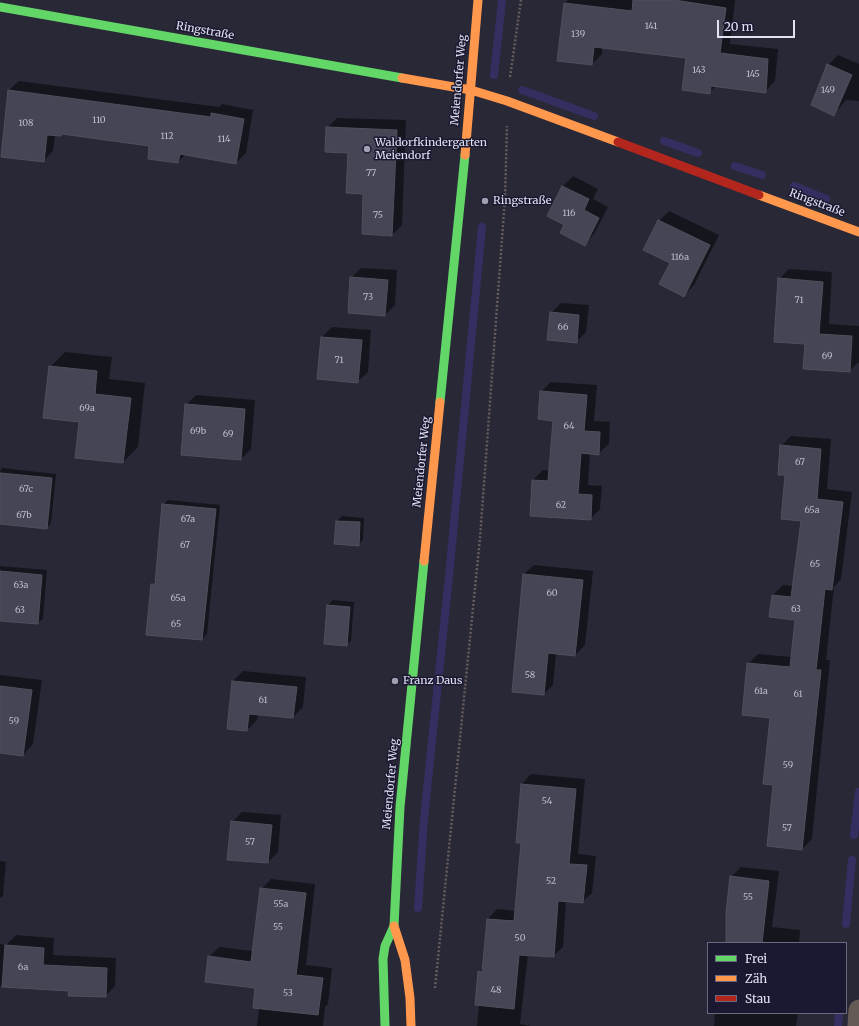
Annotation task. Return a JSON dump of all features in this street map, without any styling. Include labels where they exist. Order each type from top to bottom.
[{"type":"street","name":"Meiendorfer Weg","points":[[411,1026],[411,1005],[405,960],[394,926],[400,807],[471,90],[478,0]]},
{"type":"street","name":"Ringstraße","points":[[0,6],[471,90],[507,101],[859,232]]},
{"type":"street","name":"Meiendorfer Weg","points":[[385,1026],[383,959],[385,946],[394,926]]},
{"type":"street","points":[[858,1026],[859,1010]]},
{"type":"path","points":[[434,995],[480,538],[505,198],[507,101],[521,0]]},
{"type":"building","points":[[633,0],[674,0],[726,8],[720,53],[768,59],[766,93],[711,86],[710,94],[682,90],[686,58],[594,47],[592,65],[557,61],[564,3],[632,11]]},
{"type":"building","points":[[827,64],[852,75],[834,116],[811,105]]},
{"type":"building","points":[[8,90],[211,117],[211,113],[244,119],[236,164],[180,154],[178,163],[148,159],[149,146],[62,134],[61,136],[47,135],[44,162],[1,157]]},
{"type":"building","points":[[326,127],[397,130],[392,236],[362,234],[363,194],[346,193],[348,153],[325,152]]},
{"type":"building","points":[[562,186],[589,199],[584,210],[599,218],[585,246],[560,233],[564,225],[547,216]]},
{"type":"building","points":[[658,220],[710,245],[684,297],[659,284],[670,263],[643,250]]},
{"type":"building","points":[[350,277],[388,280],[385,316],[348,313]]},
{"type":"building","points":[[778,278],[823,282],[819,334],[852,336],[850,372],[803,369],[805,344],[774,342]]},
{"type":"building","points":[[550,312],[579,315],[577,343],[547,340]]},
{"type":"building","points":[[321,337],[362,340],[358,383],[317,379]]},
{"type":"building","points":[[49,366],[97,371],[95,394],[131,398],[123,463],[75,458],[79,422],[43,418]]},
{"type":"building","points":[[540,391],[587,395],[584,431],[600,432],[599,455],[581,453],[578,494],[592,495],[591,520],[530,516],[532,480],[548,481],[553,421],[538,419]]},
{"type":"building","points":[[185,404],[245,409],[241,460],[181,455]]},
{"type":"building","points":[[780,445],[821,449],[817,499],[843,502],[832,590],[825,589],[816,670],[821,670],[802,850],[767,846],[773,785],[763,784],[770,718],[742,715],[747,663],[790,667],[795,620],[769,617],[772,595],[791,597],[801,521],[781,519],[785,475],[778,475]]},
{"type":"building","points":[[0,473],[52,478],[47,529],[0,524]]},
{"type":"building","points":[[162,504],[216,509],[202,640],[146,635],[151,584],[155,584]]},
{"type":"building","points":[[336,521],[360,522],[359,546],[334,544]]},
{"type":"building","points":[[0,571],[42,575],[38,624],[0,621]]},
{"type":"building","points":[[523,574],[583,580],[575,656],[548,653],[544,695],[512,692]]},
{"type":"building","points":[[327,605],[350,607],[347,646],[324,644]]},
{"type":"building","points":[[232,681],[297,687],[293,718],[249,714],[247,731],[227,729]]},
{"type":"building","points":[[0,686],[32,690],[23,756],[0,753]]},
{"type":"building","points":[[521,784],[576,789],[569,864],[587,865],[583,903],[558,901],[554,957],[519,955],[514,1009],[475,1005],[478,971],[482,972],[487,919],[514,921],[521,843],[516,843]]},
{"type":"building","points":[[231,821],[272,825],[268,863],[227,860]]},
{"type":"building","points":[[730,876],[769,881],[762,942],[726,942],[726,913]]},
{"type":"building","points":[[260,888],[306,893],[296,975],[323,978],[318,1015],[253,1008],[255,988],[205,982],[208,956],[251,962]]},
{"type":"building","points":[[5,945],[44,948],[43,965],[107,968],[106,997],[68,996],[69,991],[2,987]]},
{"type":"waterway","points":[[494,75],[502,0]]},
{"type":"waterway","points":[[522,90],[594,116]]},
{"type":"waterway","points":[[664,141],[698,153]]},
{"type":"waterway","points":[[735,166],[762,175]]},
{"type":"waterway","points":[[794,186],[826,199]]},
{"type":"waterway","points":[[418,908],[424,819],[482,227]]},
{"type":"waterway","points":[[854,835],[859,792]]},
{"type":"waterway","points":[[846,924],[852,860]]},
{"type":"waterway","points":[[838,1026],[839,1014]]},
{"type":"traffic: fast","points":[[0,7],[402,78]]},
{"type":"traffic: fast","points":[[440,402],[465,155]]},
{"type":"traffic: fast","points":[[385,1026],[383,959],[385,946],[394,926],[400,807],[424,561]]},
{"type":"traffic: slow","points":[[465,155],[478,0]]},
{"type":"traffic: slow","points":[[402,78],[471,90],[507,101],[618,142]]},
{"type":"traffic: slow","points":[[759,195],[859,232]]},
{"type":"traffic: slow","points":[[424,561],[440,402]]},
{"type":"traffic: slow","points":[[394,926],[405,960],[410,998],[411,1026]]},
{"type":"traffic: jam","points":[[618,142],[759,195]]},
{"type":"place","name":"Waldorfkindergarten Meiendorf","points":[[367,149]]},
{"type":"place","name":"Ringstraße","points":[[485,201]]},
{"type":"place","name":"Franz Daus","points":[[395,681]]}]
